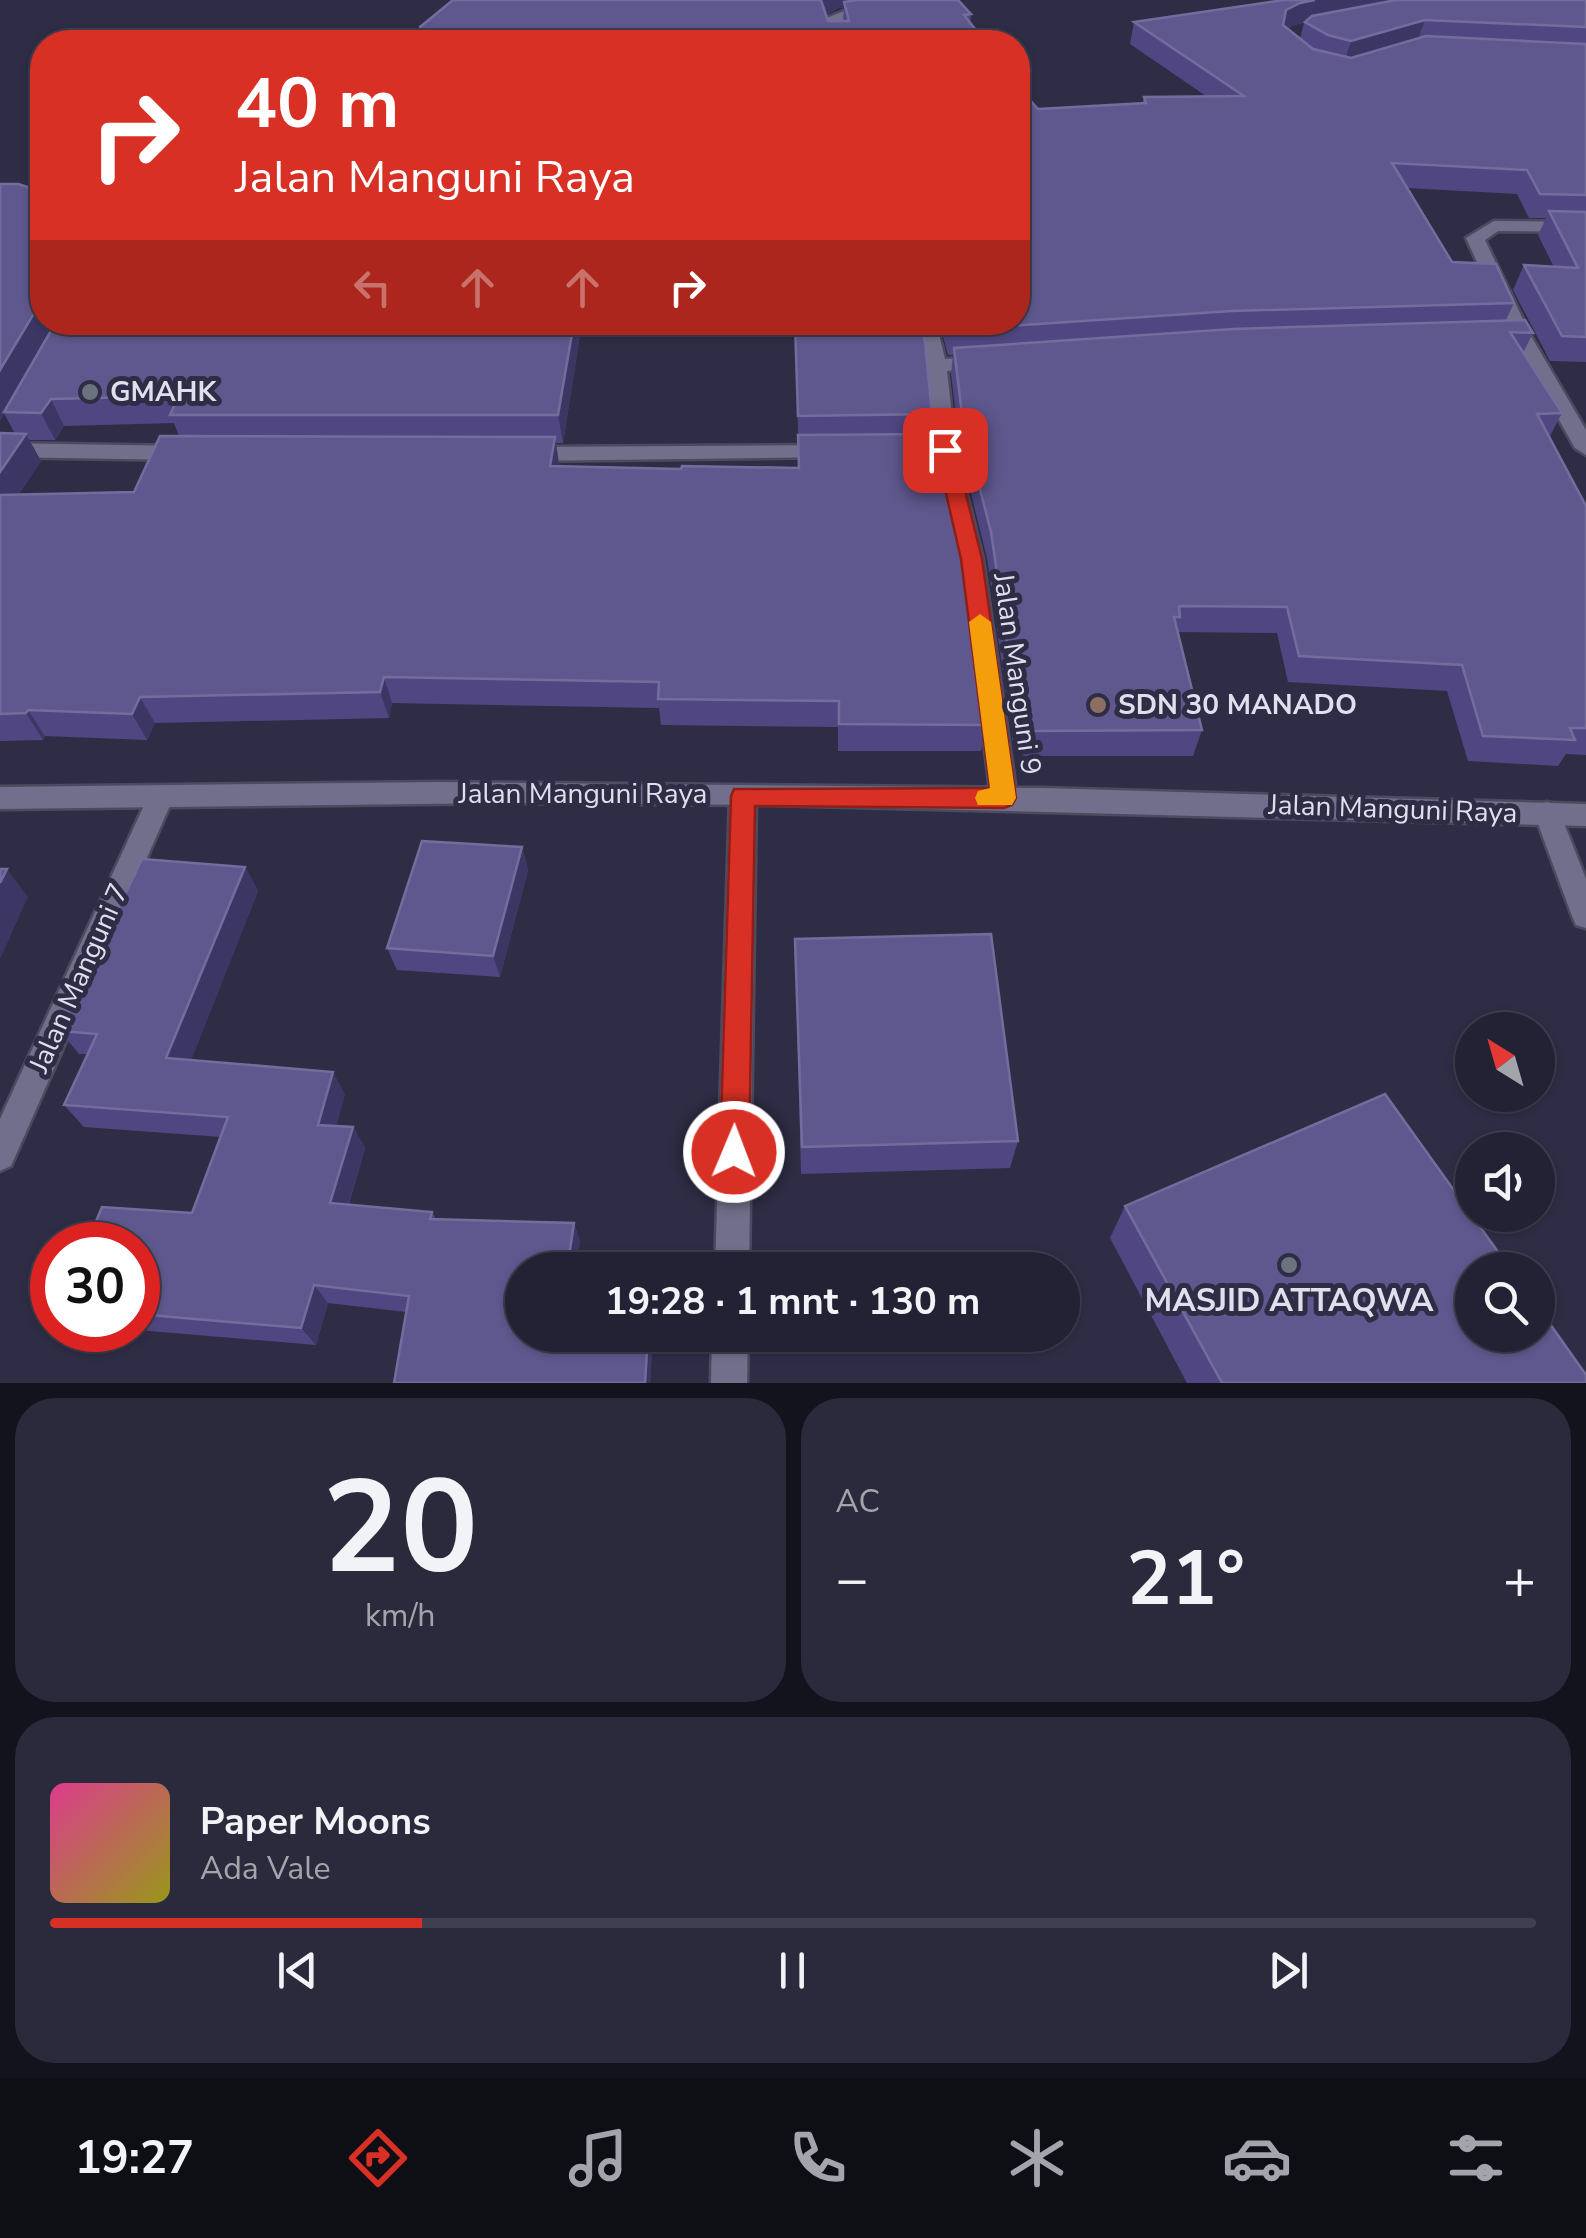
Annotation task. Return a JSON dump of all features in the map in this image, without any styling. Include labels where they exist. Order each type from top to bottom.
[{"type":"street","points":[[833,30],[830,22],[854,12],[888,9]]},
{"type":"street","points":[[1586,226],[1494,226],[1475,238],[1511,336],[1586,448]]},
{"type":"street","name":"Jalan Manguni 9","points":[[929,335],[937,366],[945,450],[972,559],[1004,798]]},
{"type":"street","points":[[937,366],[1014,360]]},
{"type":"street","points":[[3,443],[214,453]]},
{"type":"street","points":[[889,451],[945,450]]},
{"type":"street","points":[[506,454],[851,451]]},
{"type":"street","name":"Jalan Manguni Raya","points":[[0,798],[158,801],[499,792],[1004,798],[1586,815]]},
{"type":"street","points":[[732,1252],[743,796]]},
{"type":"street","name":"Jalan Manguni 7","points":[[0,1155],[158,801]]},
{"type":"street","points":[[1547,813],[1586,916]]},
{"type":"street","points":[[729,1383],[730,1352]]},
{"type":"building","points":[[453,0],[821,0],[828,21],[849,21],[844,2],[958,0],[971,14],[964,15],[976,30],[421,30]]},
{"type":"building","points":[[1284,0],[1315,0],[1286,10],[1283,25],[1313,49],[1351,58],[1426,36],[1586,44],[1586,195],[1540,194],[1527,170],[1392,163],[1452,262],[1496,264],[1514,303],[1232,311],[1030,325],[1030,100],[1038,109],[1146,103],[1144,97],[1244,96],[1134,22]]},
{"type":"building","points":[[1396,0],[1586,0],[1586,27],[1425,20],[1351,41],[1328,35],[1305,22],[1312,16]]},
{"type":"building","points":[[0,184],[30,188],[30,320],[0,370]]},
{"type":"building","points":[[1549,211],[1586,212],[1586,337],[1562,336],[1524,265],[1578,268]]},
{"type":"building","points":[[1525,320],[1533,333],[1510,332],[1562,413],[1537,414],[1586,506],[1586,728],[1570,728],[1575,740],[1483,736],[1462,665],[1299,656],[1287,607],[1179,606],[1180,617],[1174,617],[1202,730],[1028,731],[1027,725],[1019,725],[991,532],[963,423],[954,348],[1233,329]]},
{"type":"building","points":[[48,335],[572,335],[558,415],[170,415],[179,396],[51,399],[41,413],[4,412]]},
{"type":"building","points":[[795,335],[924,335],[932,414],[798,416]]},
{"type":"building","points":[[0,433],[26,434],[0,472]]},
{"type":"building","points":[[936,434],[961,533],[986,725],[839,724],[839,701],[658,699],[659,682],[384,677],[380,692],[140,697],[132,714],[28,710],[0,714],[0,495],[134,492],[160,436],[555,437],[550,466],[681,469],[799,468],[798,435]]},
{"type":"building","points":[[422,841],[522,847],[493,956],[387,948]]},
{"type":"building","points":[[142,859],[245,867],[166,1058],[333,1072],[318,1125],[353,1127],[330,1203],[432,1212],[430,1219],[574,1223],[570,1252],[505,1252],[505,1352],[647,1352],[645,1383],[394,1383],[409,1296],[314,1285],[301,1328],[160,1316],[160,1222],[96,1222],[102,1207],[192,1213],[228,1117],[64,1105],[97,1034],[60,1031]]},
{"type":"building","points":[[991,934],[1018,1141],[802,1147],[795,939]]},
{"type":"building","name":"MASJID ATTAQWA","points":[[1385,1094],[1455,1192],[1455,1232],[1484,1232],[1498,1252],[1455,1252],[1455,1352],[1555,1352],[1555,1331],[1586,1375],[1586,1383],[1222,1383],[1125,1206]]},
{"type":"slow traffic","points":[[980,622],[1004,798],[987,798]]},
{"type":"place","name":"GMAHK","points":[[90,392]]},
{"type":"place","name":"SDN 30 MANADO","points":[[1098,705]]},
{"type":"place","name":"MASJID ATTAQWA","points":[[1289,1265]]},
{"type":"route","points":[[734,1152],[743,796],[1004,798],[972,559],[945,450]]}]
